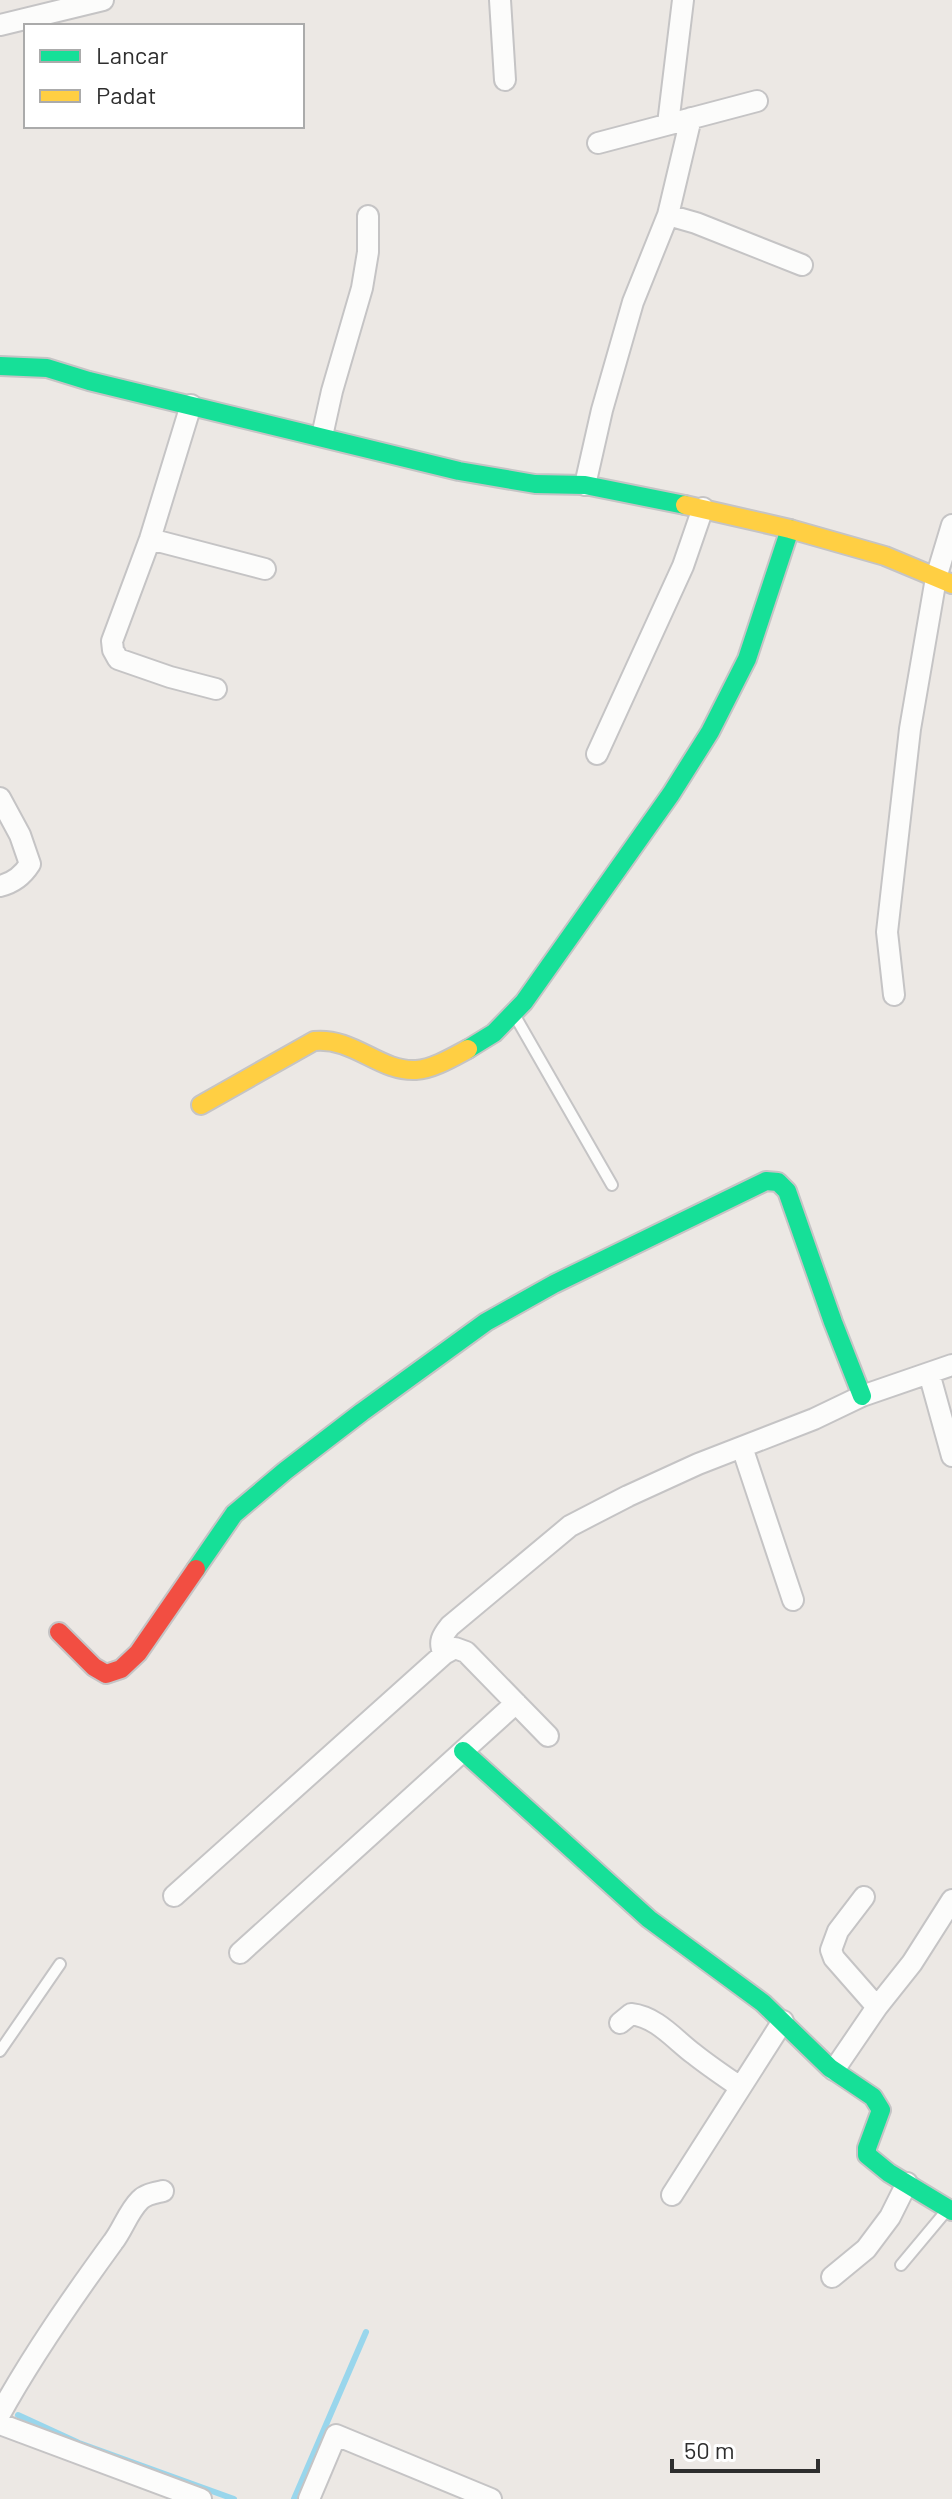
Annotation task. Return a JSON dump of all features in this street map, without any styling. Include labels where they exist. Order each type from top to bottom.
[{"type":"street","points":[[0,25],[103,0]]},
{"type":"street","points":[[500,0],[505,80]]},
{"type":"street","points":[[668,124],[683,0]]},
{"type":"street","points":[[598,143],[757,101]]},
{"type":"street","points":[[585,485],[602,410],[633,302],[668,215],[691,118]]},
{"type":"street","points":[[668,215],[802,265]]},
{"type":"street","points":[[322,436],[362,288],[368,252],[368,216]]},
{"type":"street","points":[[0,366],[47,368],[89,381],[459,471],[535,484],[585,485],[703,508],[885,556],[944,581]]},
{"type":"street","points":[[191,405],[150,539],[112,641],[118,659],[216,689]]},
{"type":"street","points":[[597,754],[683,566],[703,508]]},
{"type":"street","points":[[894,995],[887,932],[910,729],[944,581],[952,525]]},
{"type":"street","points":[[201,1105],[314,1041],[333,1039],[383,1061],[417,1070],[492,1035],[514,1014],[647,832],[729,699],[790,529]]},
{"type":"street","points":[[150,539],[265,569]]},
{"type":"street","points":[[0,798],[20,835],[30,864],[25,872],[0,886]]},
{"type":"street","points":[[59,1632],[94,1667],[106,1674],[121,1669],[138,1653],[234,1514],[362,1412],[486,1322],[554,1284],[766,1181],[778,1182],[787,1191],[862,1396]]},
{"type":"street","points":[[444,1654],[440,1645],[442,1636],[450,1626],[570,1526],[628,1496],[862,1396],[952,1365]]},
{"type":"street","points":[[929,1373],[952,1456]]},
{"type":"street","points":[[742,1447],[793,1600]]},
{"type":"street","points":[[174,1896],[444,1654],[455,1648],[466,1652],[548,1736]]},
{"type":"street","points":[[240,1953],[516,1703]]},
{"type":"street","points":[[463,1751],[649,1919],[723,1973],[783,2021],[834,2070],[873,2097],[881,2110],[867,2155],[950,2210]]},
{"type":"street","points":[[864,1897],[838,1931],[831,1950],[834,1958],[877,2007]]},
{"type":"street","points":[[834,2070],[912,1963],[952,1900]]},
{"type":"street","points":[[620,2023],[631,2014],[641,2015],[656,2023],[740,2087]]},
{"type":"street","points":[[672,2195],[783,2021]]},
{"type":"street","points":[[832,2277],[866,2249],[890,2217],[907,2183]]},
{"type":"street","points":[[0,2414],[69,2303],[132,2211],[141,2199],[163,2191]]},
{"type":"street","points":[[0,2424],[201,2499]]},
{"type":"street","points":[[309,2499],[336,2435],[491,2499]]},
{"type":"lane","points":[[514,1014],[612,1185]]},
{"type":"lane","points":[[0,2051],[60,1964]]},
{"type":"lane","points":[[901,2265],[950,2210]]},
{"type":"waterway","points":[[294,2499],[366,2332]]},
{"type":"waterway","points":[[18,2415],[79,2443],[234,2499]]},
{"type":"traffic: fast","points":[[0,366],[47,368],[89,381],[459,471],[535,484],[585,485],[685,505]]},
{"type":"traffic: fast","points":[[468,1049],[494,1033],[524,1002],[671,794],[710,732],[747,659],[790,529]]},
{"type":"traffic: fast","points":[[196,1569],[234,1514],[362,1412],[486,1322],[554,1284],[766,1181],[778,1182],[787,1191],[862,1396]]},
{"type":"traffic: fast","points":[[463,1751],[649,1919],[763,2003],[830,2068],[873,2097],[881,2110],[867,2155],[889,2173],[952,2211]]},
{"type":"traffic: slow","points":[[685,505],[790,529],[885,556],[952,584]]},
{"type":"traffic: slow","points":[[201,1105],[314,1041],[342,1044],[390,1066],[416,1070],[436,1065],[468,1049]]},
{"type":"traffic: jam","points":[[59,1632],[94,1667],[106,1674],[121,1669],[138,1653],[196,1569]]}]
